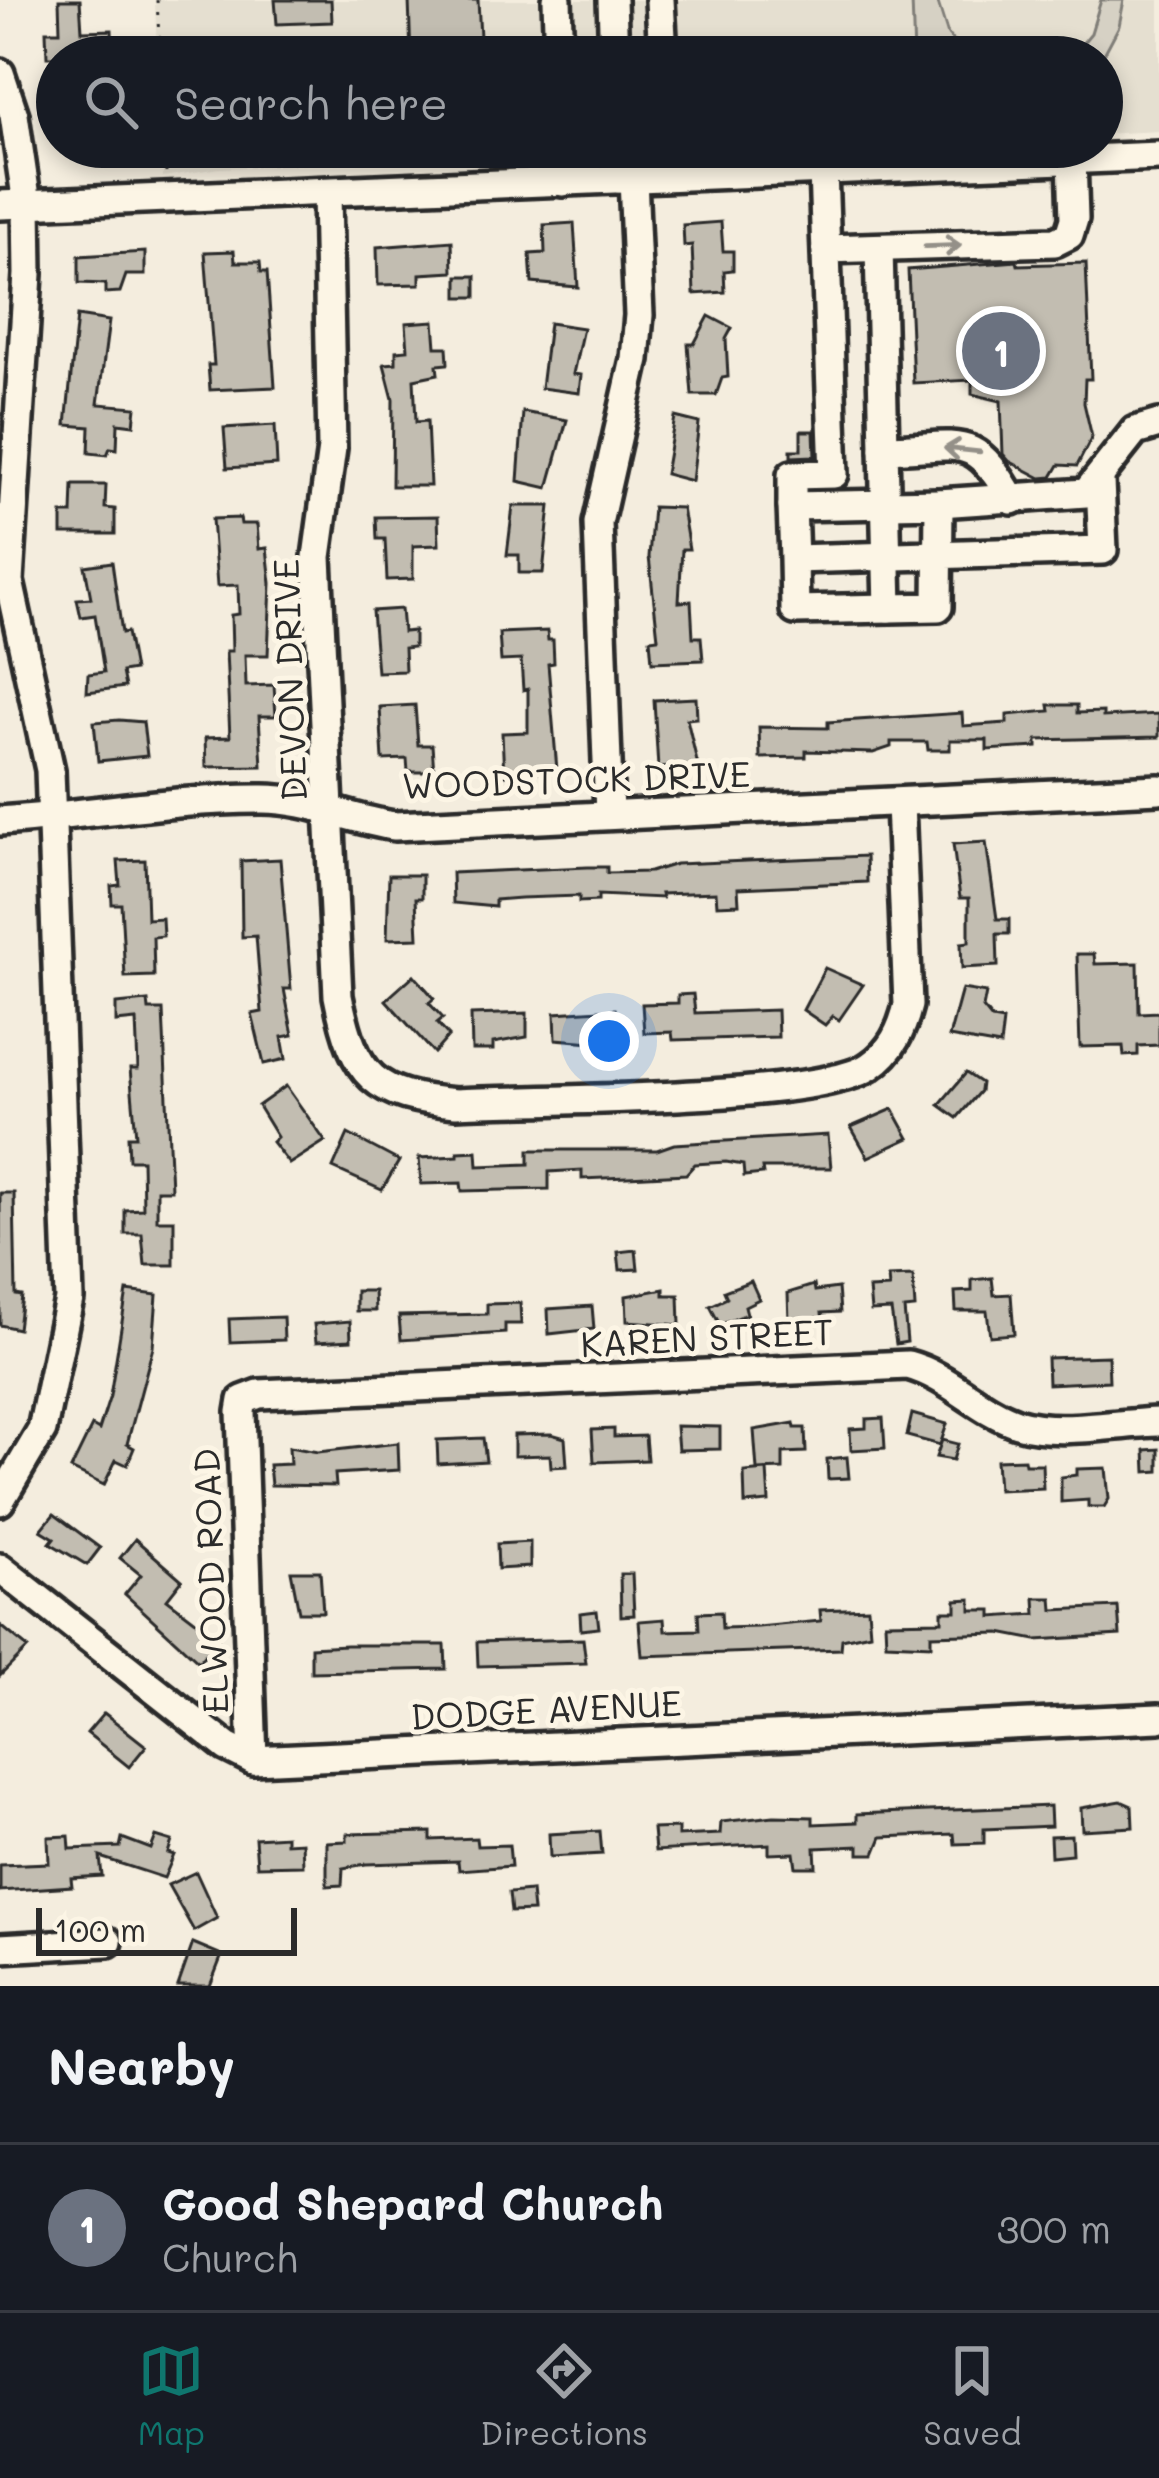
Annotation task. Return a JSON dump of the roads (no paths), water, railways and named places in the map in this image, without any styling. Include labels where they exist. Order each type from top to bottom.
[{"type":"street","points":[[557,0],[558,36]]},
{"type":"street","points":[[612,0],[613,36]]},
{"type":"street","points":[[660,0],[662,36]]},
{"type":"street","points":[[0,73],[14,115],[13,205],[28,274],[4,579],[50,770],[69,1299],[42,1430],[0,1501]]},
{"type":"street","points":[[1123,157],[1159,155]]},
{"type":"street","points":[[562,168],[562,182]]},
{"type":"street","points":[[609,814],[598,524],[636,345],[623,168]]},
{"type":"street","points":[[694,168],[695,177]]},
{"type":"street","points":[[13,205],[886,168]]},
{"type":"street","points":[[826,249],[1054,242],[1069,235],[1074,219],[1072,168]]},
{"type":"street","points":[[824,171],[833,474],[792,475],[795,610],[938,607],[939,503]]},
{"type":"street","name":"DEVON DRIVE","points":[[327,192],[332,448],[317,557],[338,996],[345,1031],[376,1084],[403,1098],[456,1103],[802,1087],[843,1079],[887,1052],[902,1030],[908,1005],[900,803]]},
{"type":"street","points":[[879,248],[887,608]]},
{"type":"street","points":[[792,506],[1070,498],[1100,481],[1135,431],[1159,424]]},
{"type":"street","points":[[884,449],[982,452],[1012,500]]},
{"type":"street","points":[[794,559],[1103,550],[1100,481]]},
{"type":"street","name":"WOODSTOCK DRIVE","points":[[0,821],[260,799],[306,802],[395,826],[1159,789]]},
{"type":"street","name":"KAREN STREET","points":[[243,1400],[259,1394],[908,1364],[932,1371],[1012,1422],[1034,1426],[1159,1422]]},
{"type":"street","name":"ELWOOD ROAD","points":[[243,1400],[253,1760]]},
{"type":"street","points":[[0,1568],[227,1748],[253,1760]]},
{"type":"street","name":"DODGE AVENUE","points":[[253,1760],[1159,1718]]},
{"type":"street","points":[[0,1948],[108,1942]]},
{"type":"place","name":"Good Shepard Church","points":[[1001,351]]}]
